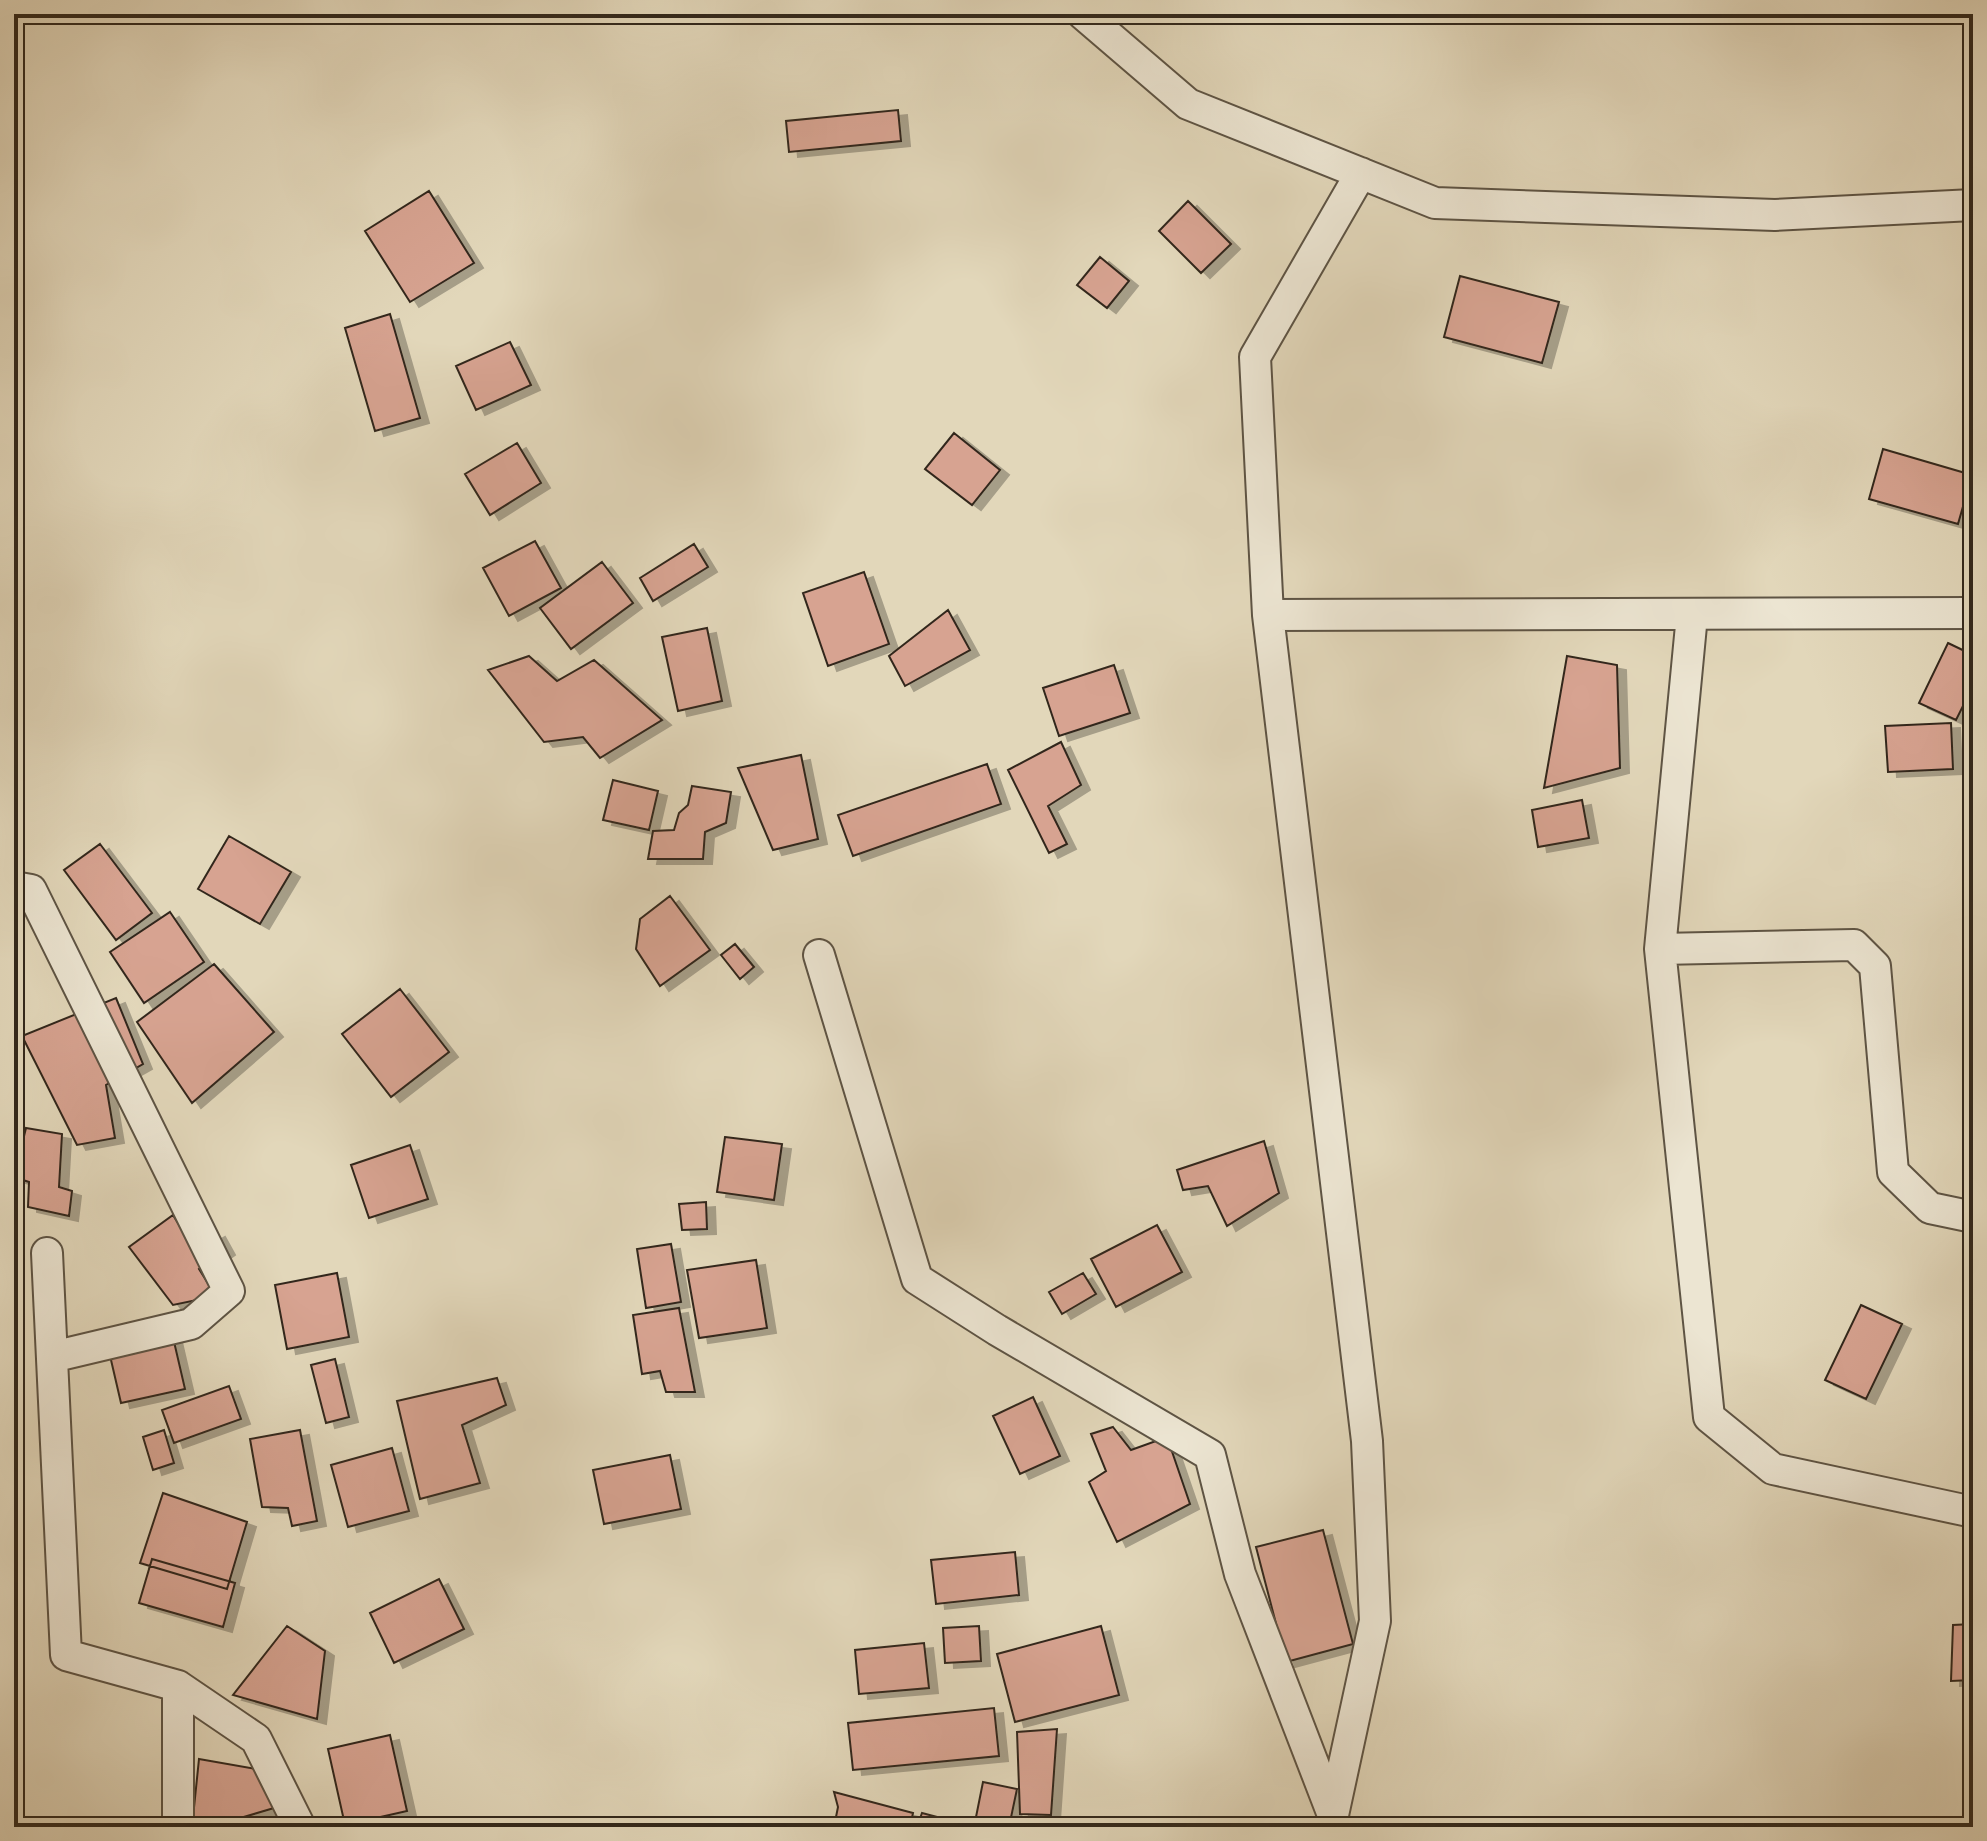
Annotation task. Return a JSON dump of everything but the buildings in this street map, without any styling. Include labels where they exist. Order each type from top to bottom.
[{"type":"street","points":[[1083,14],[1188,104],[1435,203],[1775,215],[1973,205]]},
{"type":"street","points":[[1334,1821],[1375,1621],[1367,1441],[1268,615],[1255,357],[1361,173]]},
{"type":"street","points":[[1268,615],[1973,613]]},
{"type":"street","points":[[1692,615],[1660,949],[1709,1417],[1773,1469],[1973,1512]]},
{"type":"street","points":[[14,887],[31,890],[229,1291],[191,1324],[52,1357]]},
{"type":"street","points":[[1660,949],[1854,945],[1875,966],[1893,1172],[1930,1208],[1973,1217]]},
{"type":"street","points":[[819,955],[917,1279],[997,1330],[1210,1455],[1240,1574],[1334,1821]]},
{"type":"street","points":[[47,1253],[66,1655],[178,1686],[256,1739],[300,1827]]},
{"type":"street","points":[[178,1686],[178,1827]]}]
